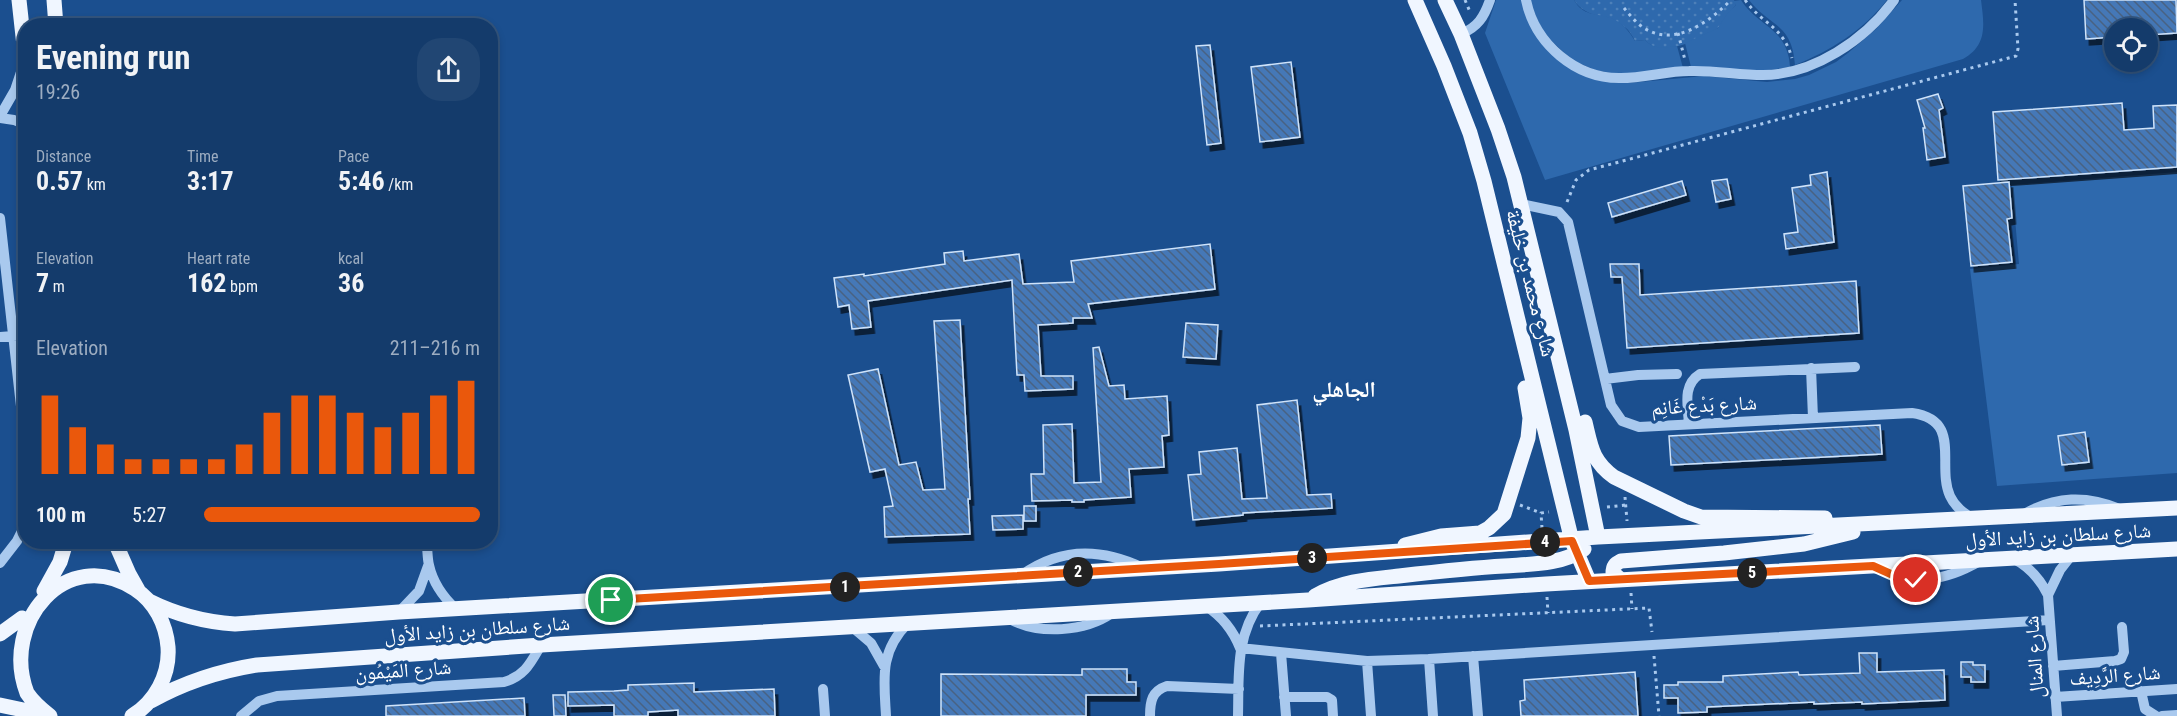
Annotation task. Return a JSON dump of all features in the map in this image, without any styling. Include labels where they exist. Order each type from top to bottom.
[{"type":"main road","points":[[19,0],[21,18]]},
{"type":"main road","points":[[54,0],[55,18]]},
{"type":"main road","name":"شارع محمد بن خليفة","points":[[1415,0],[1470,133],[1484,181],[1574,548],[1589,581]]},
{"type":"main road","name":"شارع محمد بن خليفة","points":[[1445,0],[1461,34],[1498,129],[1521,204],[1576,430],[1598,537]]},
{"type":"main road","points":[[1546,309],[1568,359],[1592,452],[1596,461],[1614,477],[1701,517],[1821,518],[1873,525]]},
{"type":"main road","points":[[1382,553],[1441,536],[1480,532],[1497,522],[1504,514],[1528,438],[1530,418],[1519,358],[1516,312]]},
{"type":"main road","name":"شارع سلطان بن زايد الأول","points":[[1598,537],[2177,508]]},
{"type":"main road","points":[[1622,580],[1616,578],[1613,568],[1621,561],[1804,544],[1840,536],[1873,525]]},
{"type":"main road","points":[[1308,600],[1333,587],[1361,580],[1544,563],[1598,537]]},
{"type":"main road","name":"شارع سلطان بن زايد الأول","points":[[44,592],[58,582],[75,577],[92,575],[109,577],[125,583],[144,596],[182,615],[217,623],[235,624],[399,612],[1382,553],[1574,548]]},
{"type":"main road","points":[[49,715],[36,705],[27,693],[15,663],[17,632],[22,618],[35,599],[44,592],[60,562],[64,549]]},
{"type":"main road","points":[[118,549],[129,574],[161,619],[167,635],[166,669],[160,686],[148,707]]},
{"type":"main road","name":"شارع سلطان بن زايد الأول","points":[[132,716],[192,681],[257,665],[541,645],[1308,600],[1589,581],[2177,549]]},
{"type":"main road","points":[[0,634],[22,618]]},
{"type":"main road","points":[[0,705],[49,715]]},
{"type":"street","points":[[1461,34],[1469,31],[1482,20],[1490,0]]},
{"type":"street","points":[[1526,0],[1537,28],[1551,48],[1569,63],[1589,73],[1619,78],[1688,71],[1763,75],[1793,71],[1820,60],[1851,42],[1878,19],[1894,0]]},
{"type":"street","points":[[18,82],[0,117],[18,122]]},
{"type":"street","points":[[1521,204],[1562,214]]},
{"type":"street","name":"شارع بَدْع غَانِم","points":[[1562,214],[1570,228],[1614,411],[1627,424],[1640,427],[1912,413],[1929,417],[1936,423],[1944,439],[1947,482],[1951,498],[1955,505],[1973,520]]},
{"type":"street","points":[[0,218],[18,380]]},
{"type":"street","points":[[0,337],[18,336]]},
{"type":"street","points":[[1689,424],[1688,388],[1690,382],[1700,374],[1855,367]]},
{"type":"street","points":[[1811,368],[1813,418]]},
{"type":"street","points":[[1605,380],[1638,375],[1677,374]]},
{"type":"street","points":[[0,563],[18,539]]},
{"type":"street","points":[[399,612],[419,591],[424,582],[428,563],[427,549]]},
{"type":"street","name":"شارع المنال","points":[[2048,595],[2060,570],[2071,556]]},
{"type":"street","name":"شارع المنال","points":[[2014,559],[2031,570],[2048,595],[2057,716]]},
{"type":"street","points":[[428,563],[438,588],[456,609]]},
{"type":"street","points":[[1238,716],[1240,648],[1246,627],[1261,602]]},
{"type":"street","points":[[1206,606],[1224,619],[1240,648]]},
{"type":"street","points":[[1240,648],[1367,661],[1429,659],[2049,620]]},
{"type":"street","points":[[886,716],[884,667],[892,643],[908,623]]},
{"type":"street","points":[[851,626],[872,643],[884,667]]},
{"type":"street","points":[[2053,666],[2115,662],[2121,659],[2124,652],[2122,627]]},
{"type":"street","name":"شارع المَيْمُون","points":[[240,716],[268,698],[277,696],[504,682],[513,679],[527,669],[541,645]]},
{"type":"street","points":[[1281,653],[1286,716]]},
{"type":"street","points":[[1473,656],[1478,716]]},
{"type":"street","points":[[1429,659],[1433,716]]},
{"type":"street","points":[[1367,661],[1371,716]]},
{"type":"street","points":[[1150,716],[1150,702],[1153,695],[1167,686],[1239,689]]},
{"type":"street","points":[[823,689],[825,716]]},
{"type":"street","name":"شارع الرَّدِيف","points":[[2055,697],[2177,689]]},
{"type":"street","points":[[2141,691],[2145,709],[2156,716]]},
{"type":"street","points":[[1284,697],[1327,697],[1332,700],[1334,716]]},
{"type":"street","points":[[2162,716],[2177,715]]},
{"type":"path","points":[[1624,8],[1638,23],[1653,32],[1678,33],[1708,21],[1731,0]]},
{"type":"path","points":[[1745,0],[1758,15],[1784,37],[1792,59],[1793,71]]},
{"type":"path","points":[[1562,214],[1576,180],[1589,170],[2016,56],[2018,49],[2015,0]]},
{"type":"path","points":[[1678,33],[1688,71]]},
{"type":"path","points":[[1509,501],[1541,513]]},
{"type":"path","points":[[1246,627],[1626,610]]},
{"type":"shaded area","points":[[1496,0],[1523,0],[1550,51],[1614,83],[1704,76],[1767,82],[1809,75],[1836,62],[1848,53],[1876,29],[1902,0],[1981,0],[1983,26],[1977,47],[1963,59],[1545,180],[1485,33]]},
{"type":"shaded area","points":[[1529,0],[1574,0],[1585,11],[1619,22],[1635,41],[1645,40],[1660,48],[1677,46],[1683,68],[1621,75],[1595,70],[1572,60],[1544,34]]},
{"type":"shaded area","points":[[1574,0],[1734,0],[1736,5],[1721,25],[1708,35],[1683,45],[1661,49],[1645,40],[1635,41],[1621,24],[1585,11]]},
{"type":"shaded area","points":[[1741,0],[1784,44],[1790,67],[1762,71],[1691,67],[1685,43],[1718,28],[1736,5],[1733,1]]},
{"type":"shaded area","points":[[1749,0],[1887,0],[1867,21],[1846,38],[1795,65],[1790,41],[1785,33]]},
{"type":"shaded area","points":[[2177,172],[2177,473],[1997,486],[1970,269],[2019,264],[2012,185]]},
{"type":"building","points":[[2084,0],[2176,0],[2177,33],[2158,34],[2158,18],[2104,18],[2104,38],[2086,39]]},
{"type":"building","points":[[1210,45],[1221,143],[1207,145],[1196,46]]},
{"type":"building","points":[[1291,62],[1300,137],[1260,142],[1251,67]]},
{"type":"building","points":[[1938,94],[1943,108],[1939,110],[1945,157],[1927,160],[1923,128],[1925,128],[1917,100]]},
{"type":"building","points":[[2122,103],[2124,130],[2154,128],[2153,106],[2177,105],[2177,167],[1998,180],[1993,112]]},
{"type":"building","points":[[1827,172],[1834,242],[1786,249],[1784,234],[1798,232],[1792,188],[1811,185],[1810,175]]},
{"type":"building","points":[[1727,179],[1731,199],[1716,202],[1712,181]]},
{"type":"building","points":[[1682,181],[1686,195],[1612,217],[1608,203]]},
{"type":"building","points":[[2009,182],[2012,218],[2007,219],[2012,262],[1971,266],[1963,186]]},
{"type":"building","points":[[1210,244],[1215,289],[1088,304],[1092,318],[1073,318],[1073,323],[1038,325],[1041,376],[1073,376],[1073,389],[1025,391],[1024,375],[1017,375],[1012,280],[868,301],[871,327],[852,329],[849,305],[838,307],[834,278],[945,264],[944,253],[963,251],[964,261],[1019,254],[1023,284],[1074,282],[1071,261]]},
{"type":"building","points":[[1610,264],[1639,264],[1640,295],[1856,281],[1859,333],[1627,348],[1622,277],[1611,277]]},
{"type":"building","points":[[960,320],[970,534],[885,537],[884,507],[893,506],[885,469],[870,472],[848,375],[878,369],[899,465],[916,462],[923,490],[945,489],[934,321]]},
{"type":"building","points":[[1186,323],[1218,325],[1216,359],[1183,357]]},
{"type":"building","points":[[1099,347],[1109,386],[1124,385],[1125,399],[1167,396],[1169,435],[1162,436],[1164,467],[1129,469],[1131,497],[1084,500],[1084,502],[1032,501],[1031,474],[1044,474],[1043,425],[1072,424],[1074,483],[1101,482],[1093,348]]},
{"type":"building","points":[[1297,400],[1307,495],[1331,494],[1332,508],[1243,513],[1243,515],[1193,520],[1188,475],[1201,474],[1199,452],[1237,448],[1242,499],[1267,498],[1257,405]]},
{"type":"building","points":[[1880,425],[1882,454],[1671,465],[1669,436]]},
{"type":"building","points":[[2085,432],[2089,462],[2062,465],[2058,436]]},
{"type":"building","points":[[1024,506],[1036,506],[1036,521],[1024,521]]},
{"type":"building","points":[[1023,515],[1023,529],[993,530],[992,516]]},
{"type":"building","points":[[1859,653],[1877,653],[1877,672],[1944,670],[1945,700],[1862,704],[1862,702],[1814,704],[1814,702],[1707,707],[1707,712],[1678,713],[1678,698],[1664,698],[1664,685],[1678,685],[1678,682],[1723,682],[1723,676],[1798,672],[1799,675],[1860,673]]},
{"type":"building","points":[[1961,662],[1985,665],[1985,682],[1971,682],[1971,677],[1961,677]]},
{"type":"building","points":[[1082,669],[1127,669],[1127,682],[1136,682],[1136,695],[1086,695],[1086,716],[941,716],[941,674],[1082,675]]},
{"type":"building","points":[[1635,672],[1638,716],[1521,716],[1520,701],[1525,700],[1524,680]]},
{"type":"building","points":[[694,683],[694,692],[774,689],[775,716],[678,716],[678,710],[648,712],[648,716],[614,716],[614,705],[568,706],[568,692],[628,690],[628,685]]},
{"type":"building","points":[[553,695],[565,695],[566,716],[554,716]]},
{"type":"building","points":[[524,698],[525,716],[386,716],[386,706]]},
{"type":"district","name":"الجاهلي","points":[[1344,389]]},
{"type":"route","points":[[611,600],[1572,541],[1589,581],[1873,566],[1893,575],[1916,580]]}]
